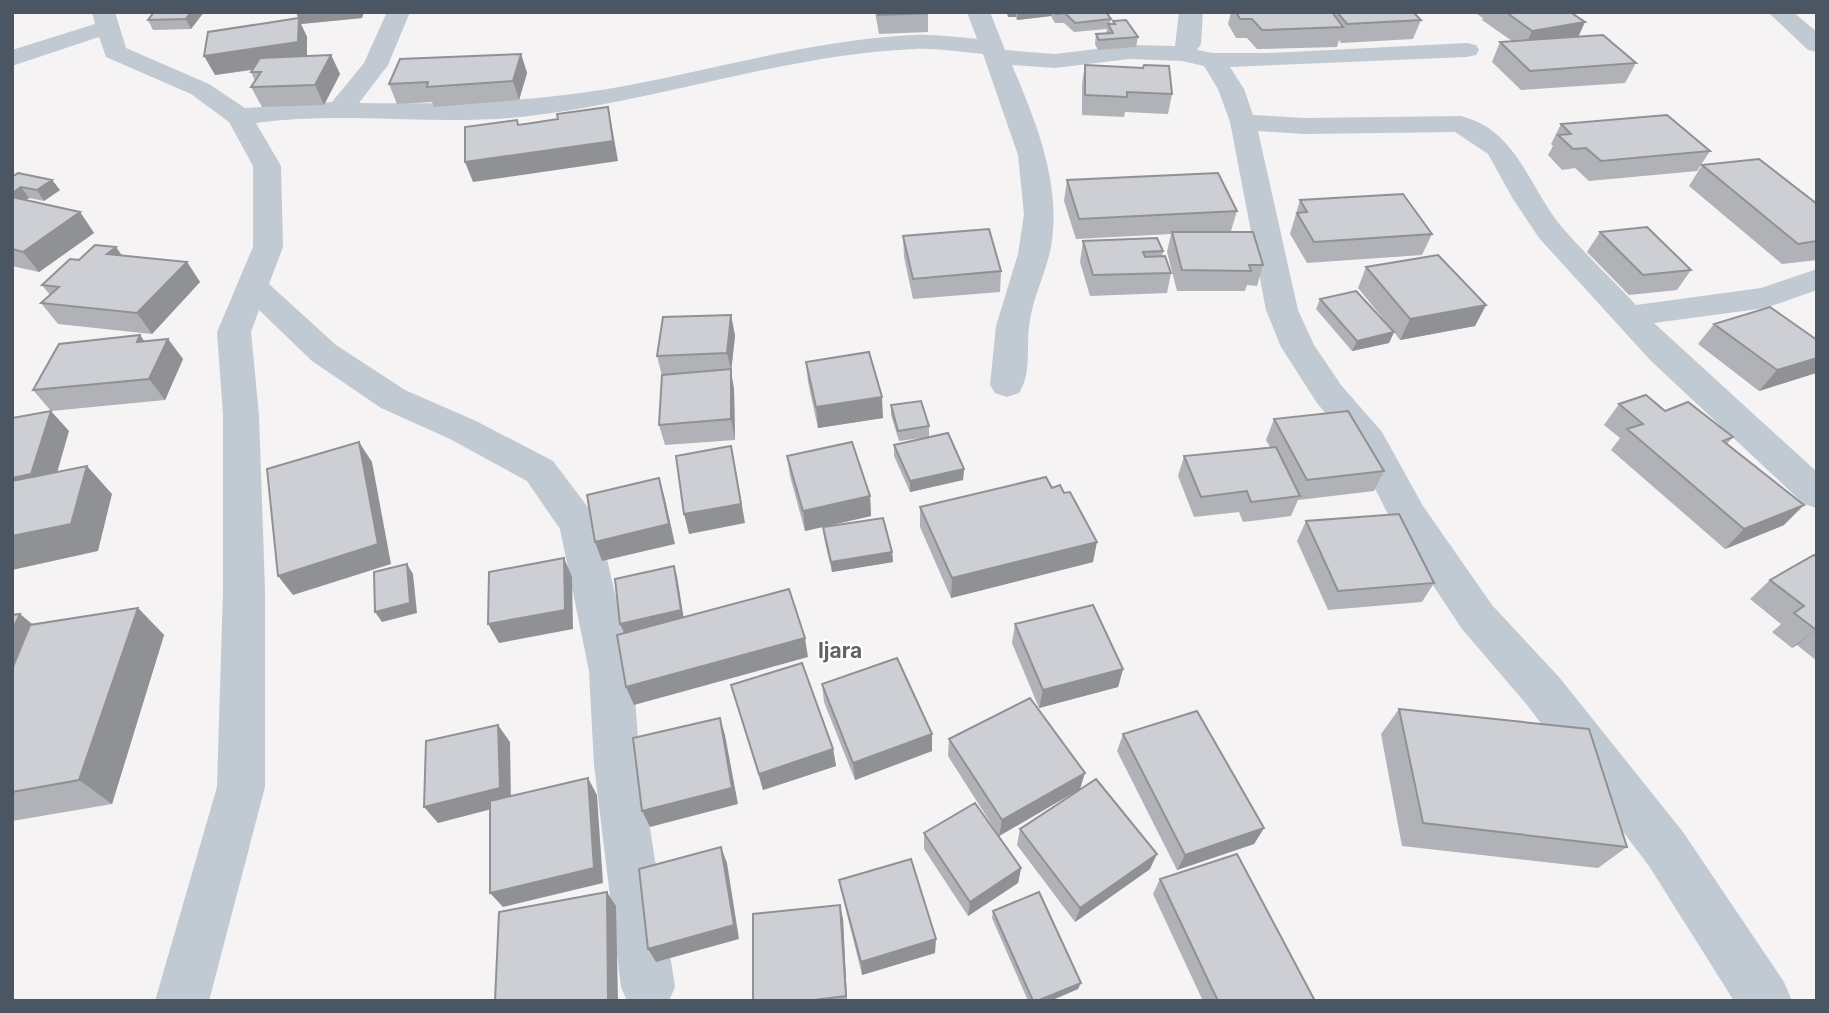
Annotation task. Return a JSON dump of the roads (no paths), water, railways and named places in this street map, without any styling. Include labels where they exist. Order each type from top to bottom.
[{"type":"street","points":[[338,112],[376,65],[399,12]]},
{"type":"street","points":[[978,12],[1023,119],[1037,187],[1036,243],[1012,326],[1011,368],[1007,385]]},
{"type":"street","points":[[1182,54],[1189,44],[1191,12]]},
{"type":"street","points":[[1779,12],[1814,41]]},
{"type":"street","points":[[12,59],[104,20],[116,51],[200,89],[240,117],[267,166],[268,247],[234,332],[241,415],[244,576],[241,787],[182,1001]]},
{"type":"street","points":[[25,30],[62,40]]},
{"type":"street","points":[[240,117],[276,111],[432,114],[520,109],[638,93],[836,50],[916,42],[1055,61],[1129,52],[1182,54],[1213,60],[1268,60],[1467,50]]},
{"type":"street","points":[[1213,60],[1231,89],[1243,122],[1282,310],[1298,346],[1329,394],[1369,441],[1409,517],[1478,617],[1543,691],[1666,849],[1765,1001]]},
{"type":"street","points":[[1243,122],[1305,126],[1461,124],[1478,132],[1499,149],[1527,199],[1550,232],[1629,317],[1672,362],[1817,494]]},
{"type":"street","points":[[1629,317],[1766,298],[1817,279]]},
{"type":"street","points":[[253,286],[324,353],[393,399],[463,430],[541,471],[579,525],[611,671],[617,765],[648,987]]},
{"type":"district","name":"Ijara","points":[[840,651]]}]
